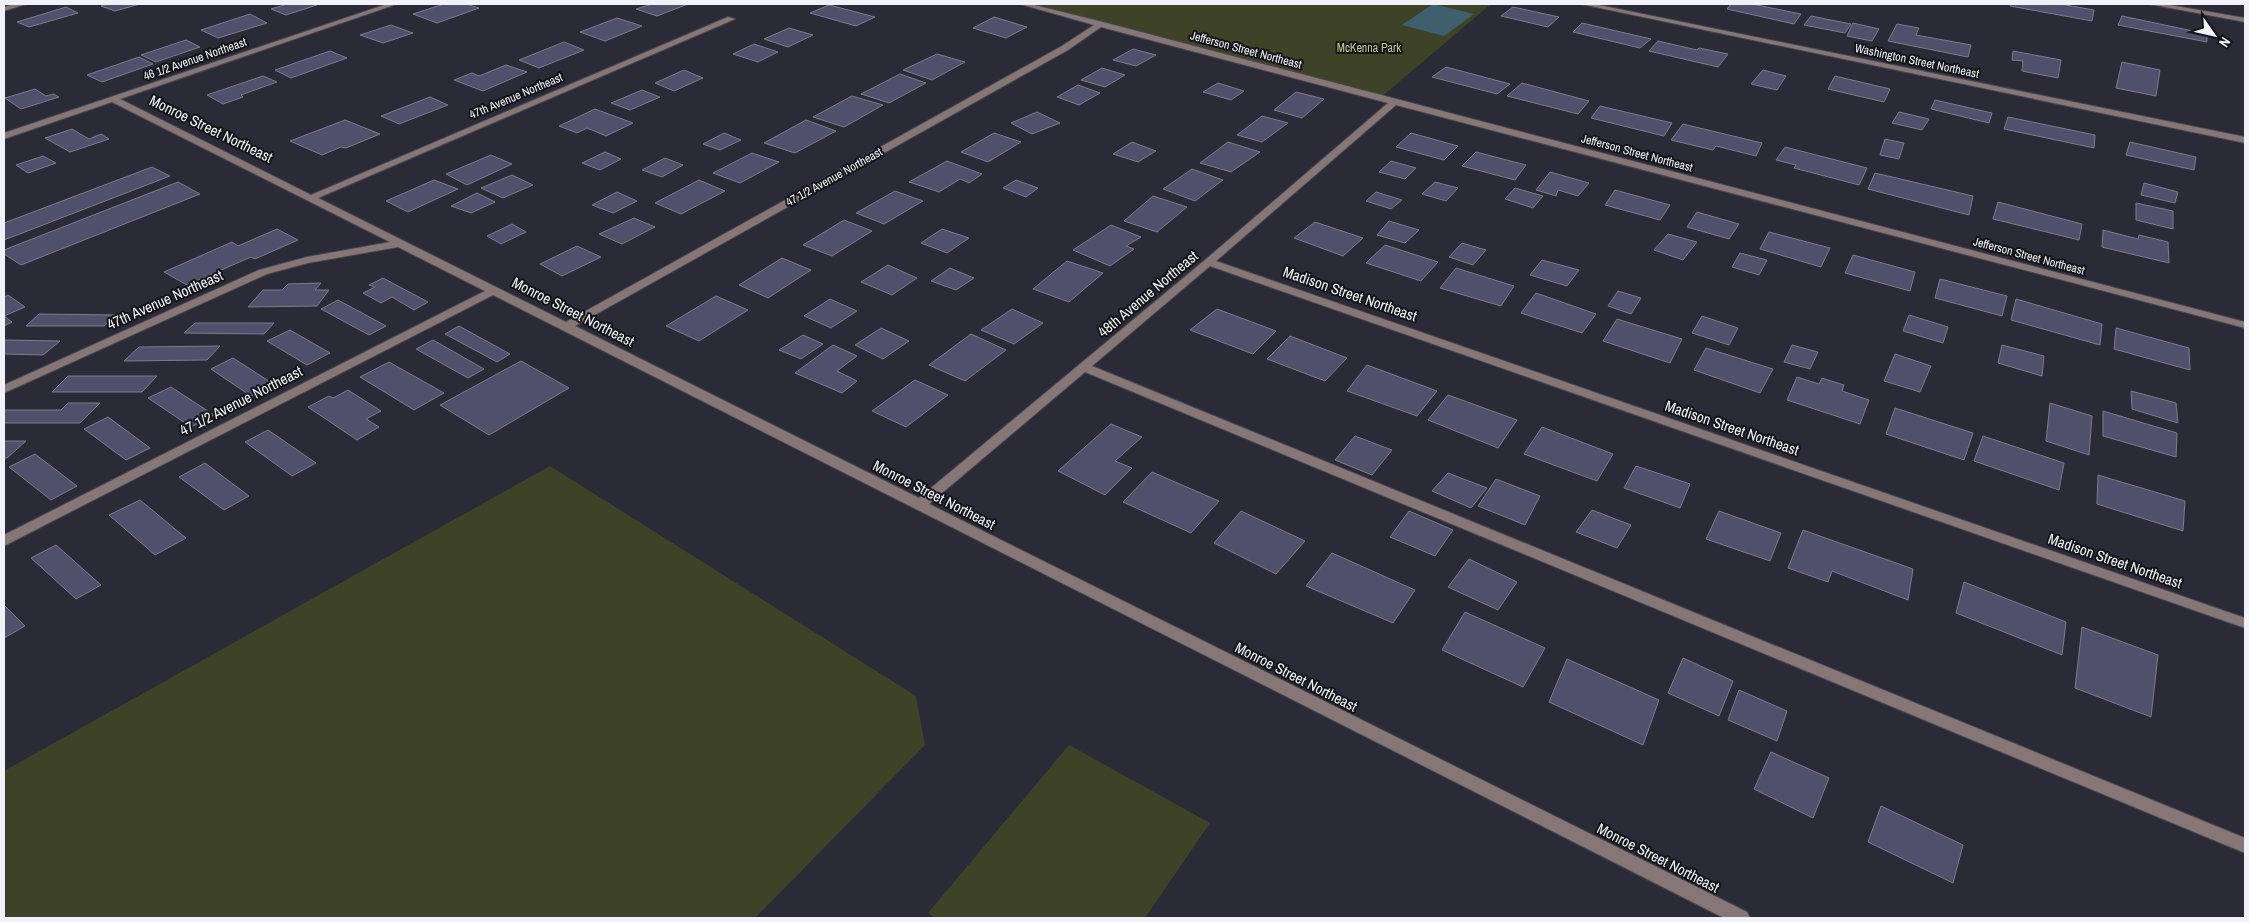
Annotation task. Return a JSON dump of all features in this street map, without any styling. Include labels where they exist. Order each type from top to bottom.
[{"type":"street","points":[[4,9],[22,4]]},
{"type":"street","name":"46 1/2 Avenue Northeast","points":[[4,136],[393,4]]},
{"type":"street","name":"Jefferson Street Northeast","points":[[1023,4],[2245,325]]},
{"type":"street","name":"Washington Street Northeast","points":[[1585,4],[2245,140]]},
{"type":"street","points":[[2153,4],[2245,20]]},
{"type":"street","name":"47th Avenue Northeast","points":[[311,198],[731,18]]},
{"type":"street","name":"47 1/2 Avenue Northeast","points":[[566,327],[1057,52],[1100,24]]},
{"type":"street","name":"Monroe Street Northeast","points":[[113,99],[403,243],[918,506],[1741,918]]},
{"type":"street","name":"48th Avenue Northeast","points":[[918,506],[1209,262],[1394,102]]},
{"type":"street","name":"47th Avenue Northeast","points":[[4,389],[263,272],[307,260],[403,243]]},
{"type":"street","name":"Madison Street Northeast","points":[[1209,262],[2245,623]]},
{"type":"street","name":"47 1/2 Avenue Northeast","points":[[4,541],[494,290]]},
{"type":"street","points":[[1083,366],[2245,846]]},
{"type":"green space","name":"McKenna Park","points":[[1019,4],[1491,4],[1380,98]]},
{"type":"green space","points":[[550,466],[916,696],[925,745],[755,918],[4,918],[4,771]]},
{"type":"green space","points":[[1069,745],[1210,823],[1145,918],[935,918],[928,913]]},
{"type":"water","points":[[1433,4],[1474,14],[1444,36],[1402,25]]},
{"type":"building","points":[[109,4],[140,4],[115,11],[101,6]]},
{"type":"building","points":[[287,4],[317,5],[286,15],[271,9]]},
{"type":"building","points":[[444,4],[466,4],[479,8],[437,23],[413,14]]},
{"type":"building","points":[[652,4],[688,4],[657,16],[636,9]]},
{"type":"building","points":[[1731,4],[1752,4],[1801,14],[1794,24],[1727,9]]},
{"type":"building","points":[[2011,4],[2060,4],[2094,10],[2092,21],[2010,6]]},
{"type":"building","points":[[829,5],[875,17],[856,26],[810,13]]},
{"type":"building","points":[[66,7],[78,13],[29,27],[17,22]]},
{"type":"building","points":[[1513,7],[1559,17],[1548,27],[1501,16]]},
{"type":"building","points":[[250,14],[267,23],[218,38],[201,30]]},
{"type":"building","points":[[1811,16],[1851,24],[1845,33],[1804,25]]},
{"type":"building","points":[[2122,16],[2207,34],[2207,42],[2118,25]]},
{"type":"building","points":[[994,17],[1027,27],[1006,38],[973,28]]},
{"type":"building","points":[[617,18],[642,26],[605,41],[580,32]]},
{"type":"building","points":[[1582,23],[1651,39],[1640,48],[1573,32]]},
{"type":"building","points":[[1853,23],[1879,29],[1872,41],[1847,36]]},
{"type":"building","points":[[1897,24],[1919,28],[1916,35],[1971,45],[1968,57],[1888,41]]},
{"type":"building","points":[[391,25],[413,33],[383,43],[360,35]]},
{"type":"building","points":[[789,28],[813,35],[788,47],[764,39]]},
{"type":"building","points":[[186,40],[200,47],[156,62],[141,55]]},
{"type":"building","points":[[1658,41],[1697,50],[1699,48],[1728,54],[1718,67],[1649,51]]},
{"type":"building","points":[[564,42],[584,50],[539,68],[519,60]]},
{"type":"building","points":[[754,44],[778,52],[758,62],[733,54]]},
{"type":"building","points":[[1133,49],[1156,55],[1136,66],[1113,60]]},
{"type":"building","points":[[330,51],[347,58],[291,78],[275,70]]},
{"type":"building","points":[[2013,51],[2061,60],[2058,78],[2022,71],[2023,61],[2012,60]]},
{"type":"building","points":[[937,54],[965,62],[932,80],[903,70]]},
{"type":"building","points":[[139,57],[153,64],[102,82],[87,75]]},
{"type":"building","points":[[2122,62],[2160,70],[2156,96],[2116,88]]},
{"type":"building","points":[[506,65],[527,72],[483,91],[454,80],[472,73],[479,76]]},
{"type":"building","points":[[1446,67],[1510,84],[1497,94],[1432,77]]},
{"type":"building","points":[[1102,68],[1125,75],[1105,87],[1081,80]]},
{"type":"building","points":[[684,70],[703,78],[674,91],[655,83]]},
{"type":"building","points":[[1763,70],[1786,76],[1777,90],[1751,84]]},
{"type":"building","points":[[900,74],[926,83],[889,103],[861,94]]},
{"type":"building","points":[[263,76],[277,82],[241,95],[243,97],[223,104],[207,95]]},
{"type":"building","points":[[1835,76],[1890,89],[1884,102],[1828,89]]},
{"type":"building","points":[[1218,83],[1244,91],[1231,100],[1203,92]]},
{"type":"building","points":[[1522,83],[1589,101],[1578,114],[1507,96]]},
{"type":"building","points":[[1078,85],[1100,93],[1079,105],[1057,97]]},
{"type":"building","points":[[35,89],[46,96],[53,94],[59,97],[21,109],[5,98]]},
{"type":"building","points":[[642,90],[660,97],[630,110],[611,103]]},
{"type":"building","points":[[1296,92],[1324,99],[1302,118],[1274,110]]},
{"type":"building","points":[[852,96],[883,105],[844,127],[813,117]]},
{"type":"building","points":[[430,97],[448,105],[399,124],[381,116]]},
{"type":"building","points":[[1935,100],[1992,113],[1989,123],[1931,109]]},
{"type":"building","points":[[1600,106],[1672,123],[1664,136],[1591,118]]},
{"type":"building","points":[[595,109],[633,123],[606,136],[587,128],[577,133],[559,126]]},
{"type":"building","points":[[1037,112],[1060,123],[1032,134],[1011,123]]},
{"type":"building","points":[[1899,112],[1929,119],[1922,130],[1892,123]]},
{"type":"building","points":[[1262,116],[1288,123],[1262,142],[1237,135]]},
{"type":"building","points":[[2008,117],[2095,135],[2094,148],[2004,129]]},
{"type":"building","points":[[345,120],[380,134],[346,148],[341,147],[322,155],[290,141]]},
{"type":"building","points":[[806,120],[836,131],[795,153],[764,143]]},
{"type":"building","points":[[1683,124],[1762,143],[1756,156],[1716,146],[1713,150],[1671,140]]},
{"type":"building","points":[[72,129],[89,139],[101,134],[109,139],[70,152],[45,138]]},
{"type":"building","points":[[724,133],[741,140],[720,150],[703,144]]},
{"type":"building","points":[[994,133],[1021,142],[988,162],[961,152]]},
{"type":"building","points":[[1411,133],[1458,146],[1444,160],[1396,147]]},
{"type":"building","points":[[1885,139],[1904,143],[1899,159],[1880,155]]},
{"type":"building","points":[[1132,142],[1156,151],[1138,162],[1113,154]]},
{"type":"building","points":[[1228,142],[1260,152],[1231,172],[1200,163]]},
{"type":"building","points":[[2130,142],[2196,157],[2194,170],[2126,155]]},
{"type":"building","points":[[1785,147],[1867,168],[1859,185],[1794,168],[1796,165],[1776,160]]},
{"type":"building","points":[[605,152],[621,159],[600,170],[582,163]]},
{"type":"building","points":[[1476,152],[1526,165],[1515,180],[1462,166]]},
{"type":"building","points":[[752,153],[779,162],[740,183],[713,173]]},
{"type":"building","points":[[491,155],[512,164],[467,185],[446,174]]},
{"type":"building","points":[[43,156],[56,163],[28,173],[16,165]]},
{"type":"building","points":[[665,158],[683,165],[662,177],[642,170]]},
{"type":"building","points":[[947,161],[982,174],[969,183],[960,179],[939,192],[909,182]]},
{"type":"building","points":[[1391,161],[1416,168],[1405,179],[1379,172]]},
{"type":"building","points":[[152,167],[170,176],[4,240],[4,223]]},
{"type":"building","points":[[1192,169],[1223,180],[1195,201],[1163,189]]},
{"type":"building","points":[[1550,172],[1589,183],[1578,196],[1558,190],[1556,196],[1536,190]]},
{"type":"building","points":[[1875,173],[1973,196],[1969,215],[1868,189]]},
{"type":"building","points":[[512,175],[533,185],[503,198],[481,188]]},
{"type":"building","points":[[434,180],[458,189],[408,212],[386,201]]},
{"type":"building","points":[[699,180],[725,191],[681,214],[655,203]]},
{"type":"building","points":[[1016,180],[1038,188],[1026,197],[1003,188]]},
{"type":"building","points":[[178,182],[200,194],[21,265],[4,254],[4,250]]},
{"type":"building","points":[[1435,182],[1458,188],[1446,201],[1422,194]]},
{"type":"building","points":[[2144,183],[2178,192],[2175,203],[2141,195]]},
{"type":"building","points":[[1515,188],[1543,196],[1533,208],[1505,199]]},
{"type":"building","points":[[1615,190],[1670,205],[1660,220],[1605,205]]},
{"type":"building","points":[[895,191],[923,201],[884,224],[856,213]]},
{"type":"building","points":[[617,192],[637,201],[613,213],[592,205]]},
{"type":"building","points":[[1376,192],[1402,200],[1391,209],[1366,201]]},
{"type":"building","points":[[477,193],[495,202],[471,213],[451,206]]},
{"type":"building","points":[[1153,196],[1187,207],[1157,232],[1124,221]]},
{"type":"building","points":[[1998,202],[2082,224],[2079,240],[1993,219]]},
{"type":"building","points":[[2136,203],[2173,211],[2173,229],[2136,220]]},
{"type":"building","points":[[1697,212],[1739,224],[1729,239],[1687,227]]},
{"type":"building","points":[[634,218],[655,227],[622,244],[599,234]]},
{"type":"building","points":[[844,220],[872,231],[832,256],[803,245]]},
{"type":"building","points":[[1389,221],[1419,230],[1405,243],[1377,235]]},
{"type":"building","points":[[1315,222],[1363,238],[1343,256],[1294,238]]},
{"type":"building","points":[[512,224],[526,232],[501,244],[487,236]]},
{"type":"building","points":[[1111,225],[1141,237],[1126,246],[1134,249],[1110,266],[1073,250]]},
{"type":"building","points":[[277,229],[298,240],[255,259],[251,257],[187,285],[164,272],[232,242],[238,246]]},
{"type":"building","points":[[942,229],[969,238],[947,253],[921,243]]},
{"type":"building","points":[[2103,230],[2138,239],[2139,235],[2168,242],[2169,263],[2102,247]]},
{"type":"building","points":[[1769,232],[1830,248],[1821,267],[1760,249]]},
{"type":"building","points":[[1668,234],[1697,242],[1683,260],[1654,250]]},
{"type":"building","points":[[1462,243],[1486,250],[1473,265],[1449,257]]},
{"type":"building","points":[[1385,245],[1438,262],[1421,281],[1366,263]]},
{"type":"building","points":[[577,246],[601,257],[562,276],[540,264]]},
{"type":"building","points":[[1740,253],[1767,260],[1759,275],[1732,267]]},
{"type":"building","points":[[1853,255],[1915,272],[1910,291],[1845,273]]},
{"type":"building","points":[[782,258],[811,270],[768,298],[739,285]]},
{"type":"building","points":[[1542,260],[1579,270],[1567,286],[1530,275]]},
{"type":"building","points":[[1067,261],[1103,273],[1069,302],[1033,289]]},
{"type":"building","points":[[888,265],[917,278],[892,295],[861,282]]},
{"type":"building","points":[[950,268],[974,278],[956,290],[931,281]]},
{"type":"building","points":[[1456,268],[1514,286],[1501,306],[1440,288]]},
{"type":"building","points":[[383,278],[428,302],[414,310],[392,297],[381,303],[363,293],[375,287],[369,285]]},
{"type":"building","points":[[1940,279],[2007,296],[2002,316],[1935,298]]},
{"type":"building","points":[[321,283],[315,290],[329,290],[317,306],[248,307],[263,290],[282,290],[288,284]]},
{"type":"building","points":[[1618,291],[1641,298],[1631,314],[1608,306]]},
{"type":"building","points":[[1536,293],[1596,314],[1582,333],[1521,313]]},
{"type":"building","points":[[8,295],[25,307],[4,316],[4,297]]},
{"type":"building","points":[[716,296],[748,310],[699,341],[666,326]]},
{"type":"building","points":[[830,299],[857,311],[831,328],[804,316]]},
{"type":"building","points":[[2016,299],[2102,324],[2100,345],[2011,320]]},
{"type":"building","points":[[338,300],[386,326],[369,335],[321,309]]},
{"type":"building","points":[[1012,309],[1043,323],[1014,344],[981,330]]},
{"type":"building","points":[[1217,309],[1276,331],[1253,354],[1190,330]]},
{"type":"building","points":[[39,314],[117,315],[104,326],[26,326]]},
{"type":"building","points":[[1909,315],[1948,327],[1943,343],[1903,331]]},
{"type":"building","points":[[4,316],[12,322],[4,326]]},
{"type":"building","points":[[1702,316],[1738,328],[1729,345],[1692,333]]},
{"type":"building","points":[[1617,319],[1682,339],[1670,363],[1603,341]]},
{"type":"building","points":[[195,323],[274,323],[264,334],[184,333]]},
{"type":"building","points":[[459,326],[510,354],[497,362],[445,334]]},
{"type":"building","points":[[881,328],[909,341],[883,359],[855,345]]},
{"type":"building","points":[[2116,328],[2189,348],[2190,370],[2114,349]]},
{"type":"building","points":[[290,330],[330,353],[307,365],[267,341]]},
{"type":"building","points":[[971,334],[1006,350],[965,381],[929,365]]},
{"type":"building","points":[[803,335],[823,344],[801,359],[779,350]]},
{"type":"building","points":[[1290,336],[1347,358],[1325,381],[1267,359]]},
{"type":"building","points":[[4,340],[60,341],[43,355],[4,354]]},
{"type":"building","points":[[433,340],[484,369],[468,378],[416,349]]},
{"type":"building","points":[[833,345],[857,356],[837,371],[857,381],[842,393],[795,373]]},
{"type":"building","points":[[1792,345],[1818,352],[1810,369],[1784,362]]},
{"type":"building","points":[[2002,345],[2044,356],[2042,376],[1998,363]]},
{"type":"building","points":[[220,346],[207,360],[124,361],[139,347]]},
{"type":"building","points":[[1706,348],[1773,369],[1760,393],[1694,370]]},
{"type":"building","points":[[1895,354],[1931,366],[1920,392],[1884,381]]},
{"type":"building","points":[[233,358],[275,385],[251,396],[211,369]]},
{"type":"building","points":[[521,361],[569,388],[489,435],[440,405]]},
{"type":"building","points":[[389,362],[444,393],[414,410],[360,377]]},
{"type":"building","points":[[1367,365],[1437,391],[1417,416],[1347,391]]},
{"type":"building","points":[[68,376],[157,376],[142,392],[52,392]]},
{"type":"building","points":[[1797,377],[1819,384],[1822,378],[1844,385],[1842,391],[1869,400],[1860,424],[1787,400]]},
{"type":"building","points":[[915,380],[948,395],[906,427],[872,411]]},
{"type":"building","points":[[171,387],[214,415],[191,427],[148,398]]},
{"type":"building","points":[[348,390],[381,411],[366,419],[379,427],[357,440],[308,407],[329,396],[333,398]]},
{"type":"building","points":[[2131,391],[2176,403],[2178,423],[2132,409]]},
{"type":"building","points":[[1448,395],[1517,420],[1498,448],[1428,420]]},
{"type":"building","points":[[68,403],[100,403],[80,423],[4,423],[4,410],[61,410]]},
{"type":"building","points":[[2050,403],[2092,416],[2089,455],[2046,441]]},
{"type":"building","points":[[1895,408],[1973,433],[1964,460],[1886,434]]},
{"type":"building","points":[[2103,411],[2177,433],[2176,457],[2103,436]]},
{"type":"building","points":[[108,417],[150,448],[126,460],[84,429]]},
{"type":"building","points":[[1111,424],[1142,437],[1115,461],[1132,468],[1105,495],[1058,471]]},
{"type":"building","points":[[1542,427],[1613,454],[1597,481],[1524,454]]},
{"type":"building","points":[[268,430],[316,463],[292,476],[245,442]]},
{"type":"building","points":[[1355,436],[1392,450],[1372,475],[1335,460]]},
{"type":"building","points":[[1983,436],[2064,463],[2059,490],[1974,461]]},
{"type":"building","points":[[4,441],[26,441],[7,458],[4,458]]},
{"type":"building","points":[[35,454],[77,486],[51,500],[9,467]]},
{"type":"building","points":[[205,463],[249,496],[224,510],[179,477]]},
{"type":"building","points":[[1636,466],[1690,484],[1680,508],[1624,488]]},
{"type":"building","points":[[1152,472],[1219,501],[1191,533],[1123,502]]},
{"type":"building","points":[[1448,473],[1487,488],[1471,508],[1432,491]]},
{"type":"building","points":[[2098,475],[2185,501],[2183,531],[2097,504]]},
{"type":"building","points":[[1496,479],[1540,496],[1525,525],[1478,506]]},
{"type":"building","points":[[140,500],[186,538],[155,555],[109,515]]},
{"type":"building","points":[[1592,510],[1631,525],[1617,548],[1576,532]]},
{"type":"building","points":[[1241,511],[1305,541],[1276,574],[1214,543]]},
{"type":"building","points":[[1409,511],[1453,530],[1435,556],[1390,537]]},
{"type":"building","points":[[1719,511],[1781,533],[1770,561],[1706,539]]},
{"type":"building","points":[[1803,530],[1913,569],[1908,600],[1832,571],[1828,582],[1788,568]]},
{"type":"building","points":[[56,545],[101,585],[76,599],[31,558]]},
{"type":"building","points":[[1332,553],[1415,590],[1393,623],[1306,586]]},
{"type":"building","points":[[1469,559],[1517,582],[1498,610],[1448,587]]},
{"type":"building","points":[[1964,582],[2066,622],[2062,655],[1956,613]]},
{"type":"building","points":[[4,605],[25,626],[4,638]]},
{"type":"building","points":[[1465,612],[1545,648],[1523,687],[1442,650]]},
{"type":"building","points":[[2082,627],[2158,655],[2151,717],[2075,688]]},
{"type":"building","points":[[1683,658],[1733,681],[1719,716],[1668,693]]},
{"type":"building","points":[[1567,659],[1659,700],[1643,745],[1549,702]]},
{"type":"building","points":[[1739,690],[1787,711],[1777,741],[1728,720]]},
{"type":"building","points":[[1771,752],[1829,778],[1813,818],[1754,789]]},
{"type":"building","points":[[1881,806],[1963,845],[1953,883],[1868,842]]}]
